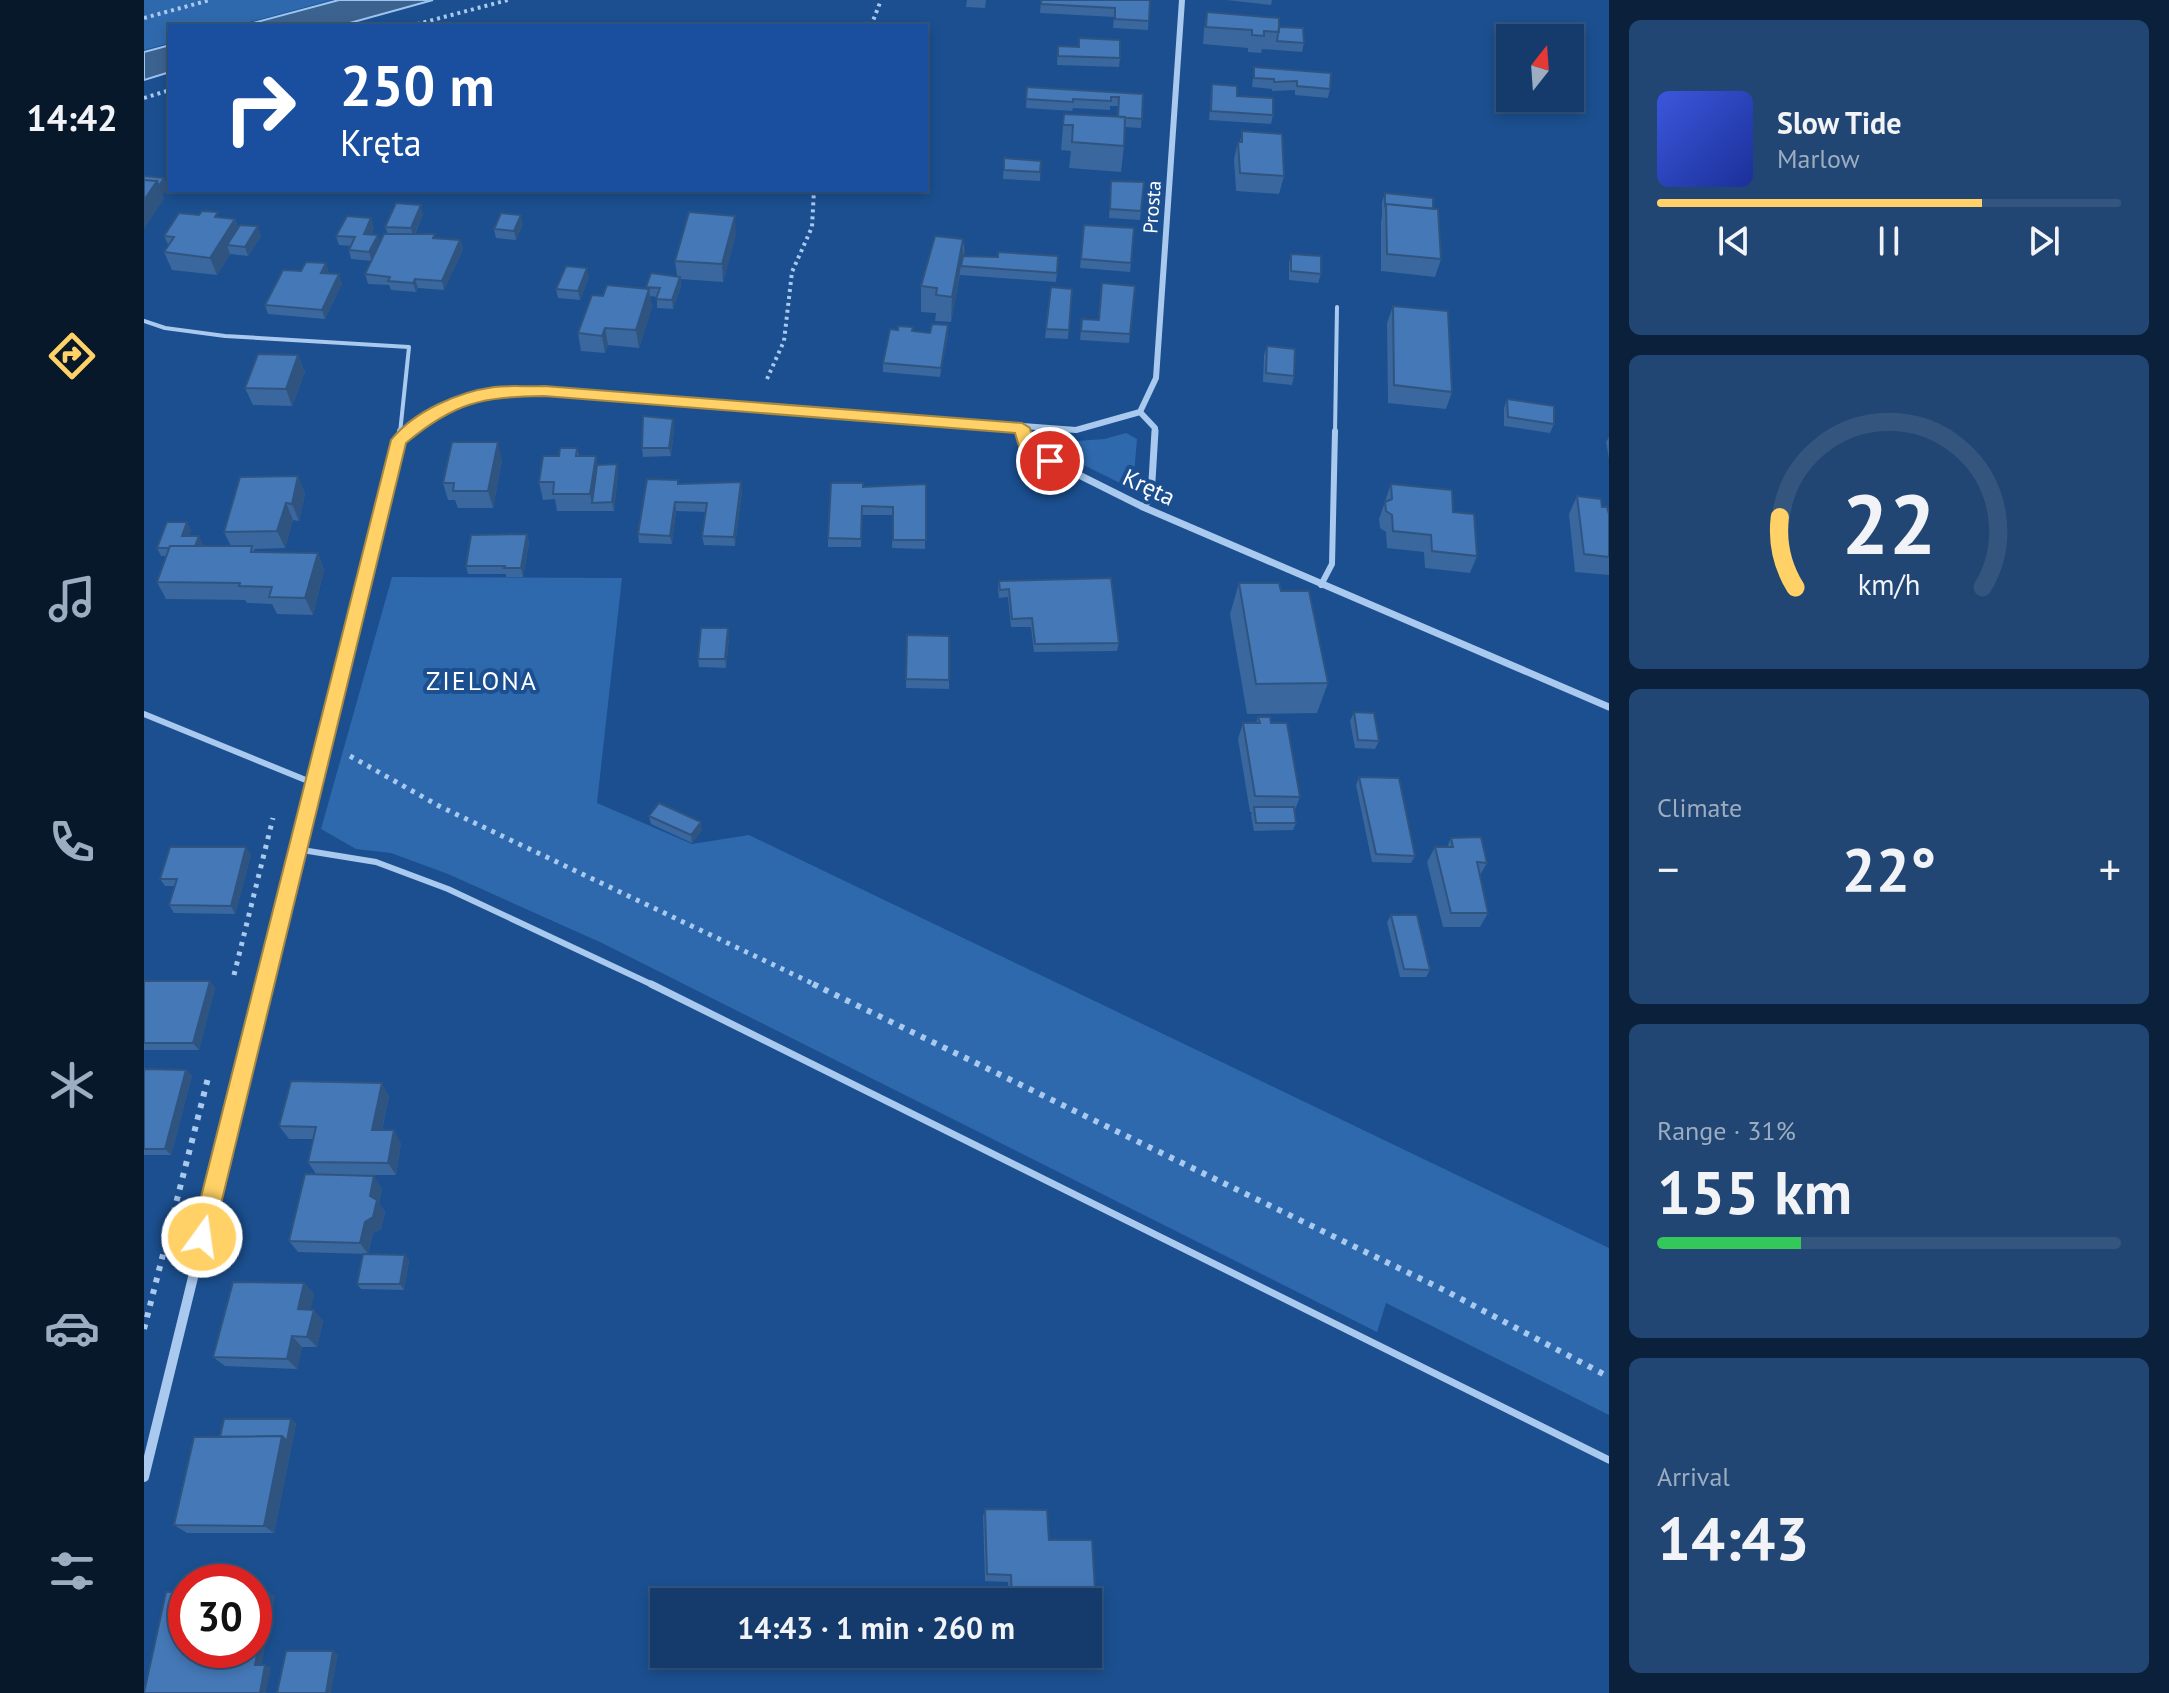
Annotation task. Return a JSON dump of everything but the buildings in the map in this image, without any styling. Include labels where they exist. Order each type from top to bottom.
[{"type":"street","name":"Prosta","points":[[1140,412],[1156,378],[1182,0]]},
{"type":"street","points":[[144,1477],[399,440],[427,417],[451,404],[494,392],[544,391],[755,409],[1076,430],[1140,412],[1155,428],[1151,497],[1143,507]]},
{"type":"street","name":"Kręta","points":[[1022,428],[1027,449],[1143,507],[1609,707]]},
{"type":"lane","points":[[1321,586],[1332,564],[1337,307]]},
{"type":"lane","points":[[144,321],[165,328],[225,336],[409,347],[399,440]]},
{"type":"lane","points":[[144,714],[313,783]]},
{"type":"lane","points":[[296,849],[376,862],[448,889],[594,956],[1609,1460]]},
{"type":"path","points":[[144,18],[210,0]]},
{"type":"path","points":[[418,24],[508,0]]},
{"type":"path","points":[[872,24],[881,0]]},
{"type":"path","points":[[144,98],[168,91]]},
{"type":"path","points":[[755,409],[762,385],[778,366],[791,302],[792,275],[813,221],[814,192]]},
{"type":"path","points":[[354,741],[351,756],[439,806],[1432,1284],[1609,1377]]},
{"type":"shaded area","points":[[144,0],[332,0],[242,24],[168,24],[168,44],[144,50]]},
{"type":"shaded area","points":[[339,0],[433,0],[346,24],[249,24]]},
{"type":"shaded area","points":[[168,46],[168,73],[144,80],[144,52]]},
{"type":"shaded area","points":[[1126,433],[1137,439],[1133,486],[1126,486],[1049,448],[1051,443],[1104,439]]},
{"type":"shaded area","points":[[392,577],[622,578],[597,803],[692,844],[749,835],[1609,1248],[1609,1415],[1386,1303],[1377,1332],[602,943],[448,874],[391,853],[356,849],[321,829]]},
{"type":"district","name":"ZIELONA","points":[[482,680]]},
{"type":"route","points":[[202,1237],[399,440],[427,417],[451,404],[494,392],[544,391],[926,423],[1022,428],[1027,449],[1050,461]]}]
